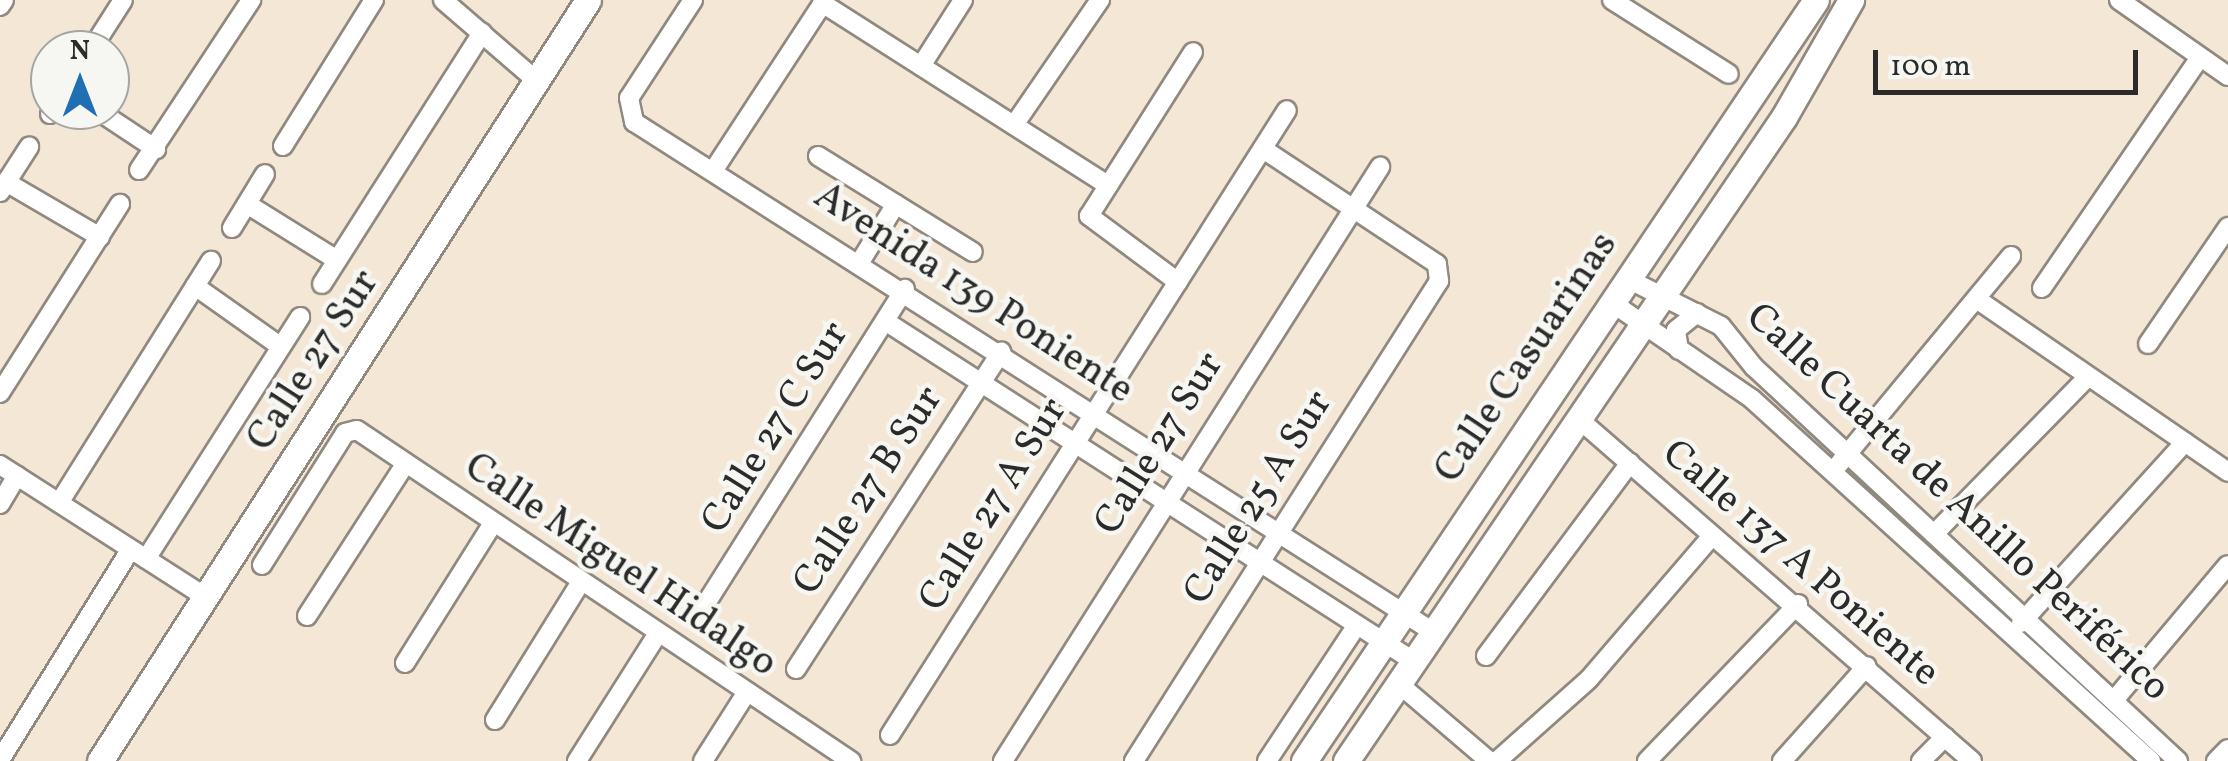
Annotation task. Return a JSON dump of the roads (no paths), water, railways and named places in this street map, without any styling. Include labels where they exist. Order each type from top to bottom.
[{"type":"main road","name":"Calle 27 Sur","points":[[100,761],[588,0]]},
{"type":"main road","name":"Calle Casuarinas","points":[[1304,761],[1381,640],[1816,0]]},
{"type":"main road","name":"Calle Casuarinas","points":[[1346,761],[1581,421],[1784,117],[1851,0]]},
{"type":"street","points":[[103,30],[122,0]]},
{"type":"street","points":[[139,170],[156,150],[251,0]]},
{"type":"street","points":[[283,146],[374,0]]},
{"type":"street","points":[[442,0],[538,82]]},
{"type":"street","name":"Avenida 139 Poniente","points":[[693,0],[629,98],[628,111],[634,122],[905,289],[1435,634]]},
{"type":"street","points":[[921,66],[963,0]]},
{"type":"street","points":[[1014,126],[1100,0]]},
{"type":"street","points":[[1612,0],[1730,74]]},
{"type":"street","points":[[2119,0],[2228,76]]},
{"type":"street","points":[[713,171],[823,2],[1106,184]]},
{"type":"street","points":[[322,284],[482,33]]},
{"type":"street","points":[[1178,282],[1093,224],[1091,207],[1193,52]]},
{"type":"street","points":[[2042,288],[2200,57]]},
{"type":"street","name":"Calle 27 A Sur","points":[[890,735],[1288,110]]},
{"type":"street","points":[[126,130],[156,150]]},
{"type":"street","points":[[29,147],[3,187],[100,238]]},
{"type":"street","points":[[1262,149],[1353,209]]},
{"type":"street","points":[[818,156],[974,252]]},
{"type":"street","name":"Calle 27 Sur","points":[[1003,761],[1380,167]]},
{"type":"street","points":[[232,228],[265,174]]},
{"type":"street","points":[[0,393],[120,204]]},
{"type":"street","points":[[246,204],[337,260]]},
{"type":"street","points":[[860,262],[896,204]]},
{"type":"street","name":"Calle 25 A Sur","points":[[1134,761],[1441,272],[1353,209]]},
{"type":"street","points":[[2148,344],[2228,226]]},
{"type":"street","points":[[1832,472],[2011,256]]},
{"type":"street","points":[[59,503],[211,261]]},
{"type":"street","name":"Calle Cuarta de Anillo Periférico","points":[[1628,279],[1697,313],[1732,340],[1846,455],[2178,761]]},
{"type":"street","points":[[195,286],[282,347]]},
{"type":"street","name":"Calle 27 C Sur","points":[[705,605],[905,289]]},
{"type":"street","points":[[1978,300],[2086,378],[2228,472]]},
{"type":"street","name":"Calle Cuarta de Anillo Periférico","points":[[1612,302],[1752,398],[2150,761]]},
{"type":"street","points":[[1679,350],[1676,330],[1697,313]]},
{"type":"street","points":[[2,754],[300,316]]},
{"type":"street","name":"Avenida 139 Poniente","points":[[885,321],[1415,662]]},
{"type":"street","points":[[1701,366],[1728,360],[1732,340]]},
{"type":"street","name":"Calle 27 B Sur","points":[[796,669],[1001,352]]},
{"type":"street","points":[[1934,534],[2086,378]]},
{"type":"street","name":"Calle 137 A Poniente","points":[[1581,421],[1712,536],[1798,604],[1972,761]]},
{"type":"street","name":"Calle Miguel Hidalgo","points":[[262,566],[351,429],[840,758]]},
{"type":"street","points":[[2011,634],[2185,442]]},
{"type":"street","points":[[1486,656],[1630,463]]},
{"type":"street","points":[[307,616],[406,464]]},
{"type":"street","points":[[0,466],[206,597]]},
{"type":"street","points":[[0,504],[17,476]]},
{"type":"street","points":[[405,663],[493,523]]},
{"type":"street","points":[[1497,761],[1589,678],[1712,536]]},
{"type":"street","points":[[2115,699],[2228,565]]},
{"type":"street","points":[[495,720],[580,582]]},
{"type":"street","points":[[1647,761],[1798,604]]},
{"type":"street","points":[[1267,761],[1357,625]]},
{"type":"street","points":[[578,761],[657,634]]},
{"type":"street","points":[[1782,761],[1867,666]]},
{"type":"street","points":[[1399,684],[1489,761]]},
{"type":"street","points":[[703,761],[745,695]]},
{"type":"street","points":[[1921,761],[1945,736]]},
{"type":"street","points":[[2216,761],[2228,748]]}]
